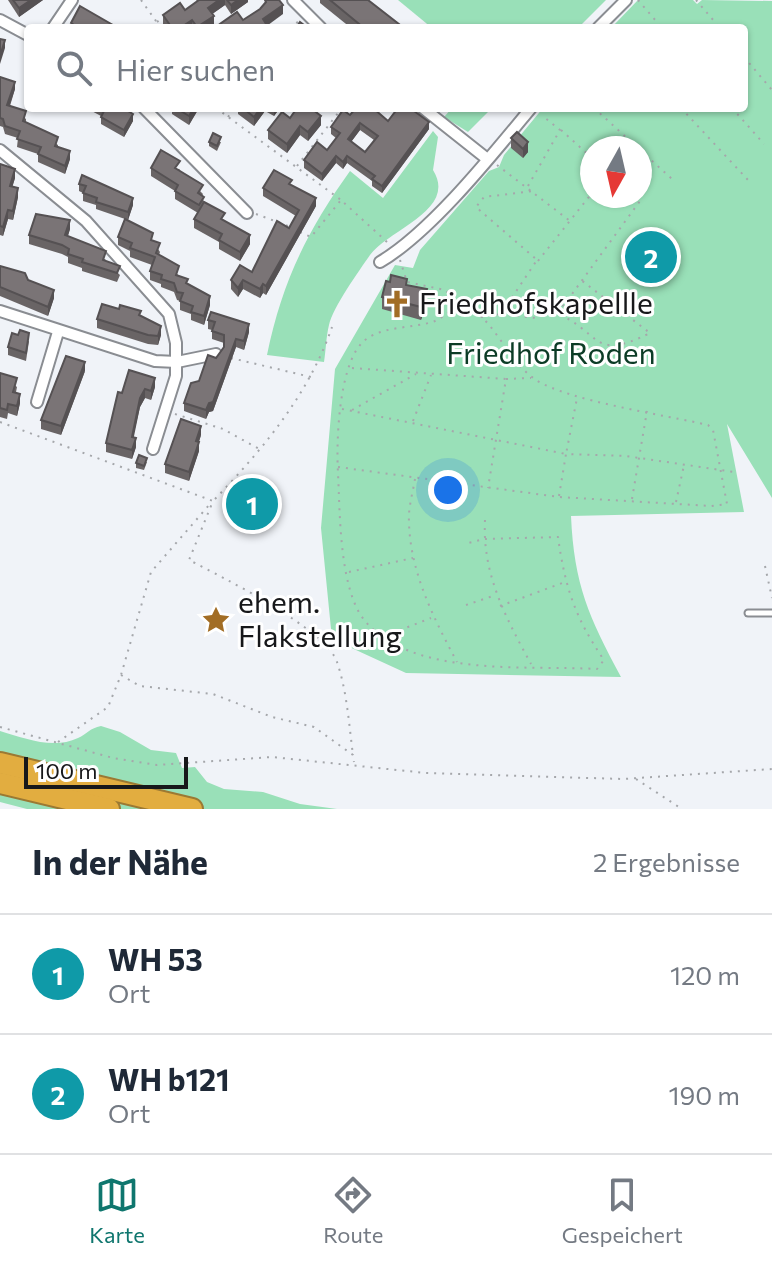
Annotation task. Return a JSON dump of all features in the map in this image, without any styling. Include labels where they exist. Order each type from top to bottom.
[{"type":"highway","points":[[0,763],[192,809]]},
{"type":"highway","points":[[0,783],[109,809]]},
{"type":"street","points":[[56,24],[72,0]]},
{"type":"street","points":[[293,0],[317,24]]},
{"type":"street","points":[[602,24],[626,0]]},
{"type":"street","points":[[0,20],[24,33]]},
{"type":"street","points":[[148,112],[247,213]]},
{"type":"street","points":[[428,112],[487,157]]},
{"type":"street","points":[[380,262],[396,253],[433,218],[527,112]]},
{"type":"street","points":[[0,150],[86,221],[161,304],[171,320],[177,362],[167,410],[153,449]]},
{"type":"street","points":[[0,311],[131,355],[177,362],[216,354]]},
{"type":"street","points":[[37,402],[58,332]]},
{"type":"lane","points":[[748,613],[772,613]]},
{"type":"path","points":[[141,0],[157,22],[167,14]]},
{"type":"path","points":[[638,0],[659,24]]},
{"type":"path","points":[[696,0],[717,24]]},
{"type":"path","points":[[748,62],[772,90]]},
{"type":"path","points":[[221,112],[376,229],[396,253],[407,282],[445,290],[460,303],[473,307],[512,360],[533,378],[578,395],[708,425],[713,430],[727,504],[559,497],[338,467]]},
{"type":"path","points":[[228,117],[232,112]]},
{"type":"path","points":[[297,167],[339,112]]},
{"type":"path","points":[[598,112],[625,136]]},
{"type":"path","points":[[685,112],[748,180]]},
{"type":"path","points":[[736,112],[764,144]]},
{"type":"path","points":[[544,117],[580,148]]},
{"type":"path","points":[[527,187],[560,130]]},
{"type":"path","points":[[487,157],[570,221]]},
{"type":"path","points":[[652,161],[672,179]]},
{"type":"path","points":[[533,191],[484,197],[476,207],[531,253],[536,263]]},
{"type":"path","points":[[247,213],[266,215],[311,237],[341,200]]},
{"type":"path","points":[[501,314],[536,263],[580,208]]},
{"type":"path","points":[[481,317],[501,314],[536,318],[564,305],[635,208]]},
{"type":"path","points":[[552,312],[604,346],[627,344],[650,333],[581,280]]},
{"type":"path","points":[[460,303],[433,322],[364,340],[354,352],[341,408],[338,467],[346,573],[364,620],[401,648],[457,663],[597,669],[604,660],[580,625],[565,582],[558,537],[484,539],[465,544]]},
{"type":"path","points":[[56,744],[108,707],[121,675],[151,572],[262,450],[312,378],[332,327]]},
{"type":"path","points":[[216,354],[312,378]]},
{"type":"path","points":[[350,368],[506,379],[533,378]]},
{"type":"path","points":[[351,410],[419,373]]},
{"type":"path","points":[[412,423],[431,373]]},
{"type":"path","points":[[488,489],[506,379]]},
{"type":"path","points":[[559,497],[578,395]]},
{"type":"path","points":[[341,408],[566,454],[639,457],[734,472]]},
{"type":"path","points":[[167,410],[191,422],[223,429],[262,450]]},
{"type":"path","points":[[632,500],[647,411]]},
{"type":"path","points":[[0,422],[213,501]]},
{"type":"path","points":[[676,503],[684,463]]},
{"type":"path","points":[[415,477],[408,520],[414,558],[433,617],[457,663]]},
{"type":"path","points":[[213,501],[189,560],[256,595],[310,632],[337,659],[354,763]]},
{"type":"path","points":[[485,520],[484,539],[499,607],[532,665]]},
{"type":"path","points":[[346,573],[414,558]]},
{"type":"path","points":[[765,566],[772,598]]},
{"type":"path","points":[[499,607],[565,582]]},
{"type":"path","points":[[466,605],[496,595]]},
{"type":"path","points":[[384,636],[433,617]]},
{"type":"path","points":[[121,675],[140,686],[213,694],[272,717],[314,727],[353,755]]},
{"type":"path","points":[[0,727],[56,744],[157,765],[272,757],[354,763],[426,773],[634,778],[772,769]]},
{"type":"path","points":[[634,778],[682,809]]},
{"type":"green space","points":[[398,0],[606,0],[582,24],[427,24]]},
{"type":"green space","name":"Friedhof Roden","points":[[638,0],[693,0],[697,4],[702,0],[772,1],[772,498],[727,424],[744,512],[571,516],[576,562],[585,600],[621,677],[406,673],[332,639],[321,528],[335,369],[395,265],[413,268],[420,250],[489,171],[499,167],[504,155],[540,112],[748,112],[748,24],[615,24]]},
{"type":"green space","points":[[448,112],[488,112],[468,132],[444,117]]},
{"type":"green space","points":[[433,131],[438,137],[433,170],[438,184],[436,196],[418,218],[370,255],[331,317],[324,362],[267,355],[280,304],[298,258],[350,171],[383,198]]},
{"type":"green space","points":[[101,726],[120,732],[151,750],[176,753],[182,768],[195,767],[207,782],[224,789],[263,792],[300,804],[337,809],[27,809],[0,802],[0,731],[39,742],[59,743],[78,738]]},
{"type":"building","points":[[13,0],[31,0],[19,8]]},
{"type":"building","points":[[199,0],[219,0],[208,8],[214,16],[202,24],[195,24],[192,20],[186,24],[169,24],[163,15],[180,3],[185,10]]},
{"type":"building","points":[[279,0],[283,5],[263,19],[266,24],[220,24],[237,12],[243,20],[266,2]]},
{"type":"building","points":[[330,0],[368,0],[399,24],[359,24]]},
{"type":"building","points":[[80,6],[111,24],[73,24]]},
{"type":"building","points":[[0,39],[5,40],[0,56]]},
{"type":"building","points":[[0,77],[15,82],[7,105],[24,110],[23,121],[58,137],[55,146],[70,151],[65,166],[38,154],[41,147],[17,139],[20,131],[5,126],[0,118]]},
{"type":"building","points":[[104,112],[133,114],[124,130],[101,117]]},
{"type":"building","points":[[282,112],[290,118],[294,112],[316,112],[321,116],[308,132],[300,126],[287,144],[268,130]]},
{"type":"building","points":[[342,112],[350,115],[353,112],[378,112],[388,121],[395,112],[415,112],[429,122],[382,186],[372,179],[375,176],[347,156],[343,162],[336,156],[322,174],[304,160],[317,142],[327,150],[340,133],[331,127]],"holes":[[[360,123],[378,136],[365,152],[348,139]]]},
{"type":"building","points":[[517,132],[528,142],[523,149],[511,138]]},
{"type":"building","points":[[213,133],[221,137],[217,146],[209,142]]},
{"type":"building","points":[[161,150],[180,161],[175,168],[203,185],[198,193],[204,197],[199,205],[175,191],[178,185],[151,168]]},
{"type":"building","points":[[0,164],[15,169],[10,186],[18,188],[13,211],[8,210],[3,227],[0,226]]},
{"type":"building","points":[[274,170],[292,180],[289,184],[316,198],[266,286],[263,284],[260,289],[243,280],[238,288],[231,280],[240,265],[252,272],[277,221],[289,228],[299,210],[263,188]]},
{"type":"building","points":[[82,175],[133,198],[128,212],[96,202],[97,198],[83,193],[86,186],[79,184]]},
{"type":"building","points":[[204,202],[225,213],[221,219],[250,235],[240,252],[219,240],[222,234],[194,219]]},
{"type":"building","points":[[36,214],[70,220],[65,235],[106,251],[103,260],[120,266],[117,273],[82,262],[83,259],[68,254],[69,249],[62,245],[29,235]]},
{"type":"building","points":[[125,219],[153,233],[151,240],[160,243],[156,253],[179,266],[176,275],[188,279],[186,283],[210,296],[204,316],[191,312],[193,306],[180,301],[183,293],[177,292],[174,283],[150,271],[155,257],[130,248],[132,243],[118,237]]},
{"type":"building","points":[[646,233],[665,243],[658,256],[640,250],[643,244],[638,235]]},
{"type":"building","points":[[0,266],[25,273],[28,280],[54,290],[48,307],[0,287]]},
{"type":"building","points":[[391,275],[407,279],[406,285],[427,289],[421,307],[382,297]]},
{"type":"building","points":[[102,304],[141,311],[139,315],[161,326],[158,336],[97,319]]},
{"type":"building","points":[[211,312],[249,324],[244,341],[236,339],[213,402],[206,410],[184,403],[191,383],[199,381],[208,355],[216,358],[224,347],[224,335],[212,331],[215,322],[208,320]]},
{"type":"building","points":[[20,330],[29,333],[26,353],[8,347],[12,333],[18,335]]},
{"type":"building","points":[[66,356],[85,362],[61,426],[41,420]]},
{"type":"building","points":[[129,370],[155,378],[151,391],[145,389],[140,398],[132,450],[106,443],[118,392],[122,393]]},
{"type":"building","points":[[0,373],[17,378],[13,392],[20,394],[17,406],[8,404],[7,410],[0,408]]},
{"type":"building","points":[[181,419],[201,426],[189,472],[165,464]]},
{"type":"building","points":[[139,455],[147,458],[144,466],[136,463]]},
{"type":"place","name":"WH b121","points":[[651,257]]},
{"type":"place","name":"Friedhofskapellle","points":[[397,304]]},
{"type":"place","name":"WH 53","points":[[252,504]]},
{"type":"place","name":"ehem. Flakstellung","points":[[216,620]]}]
